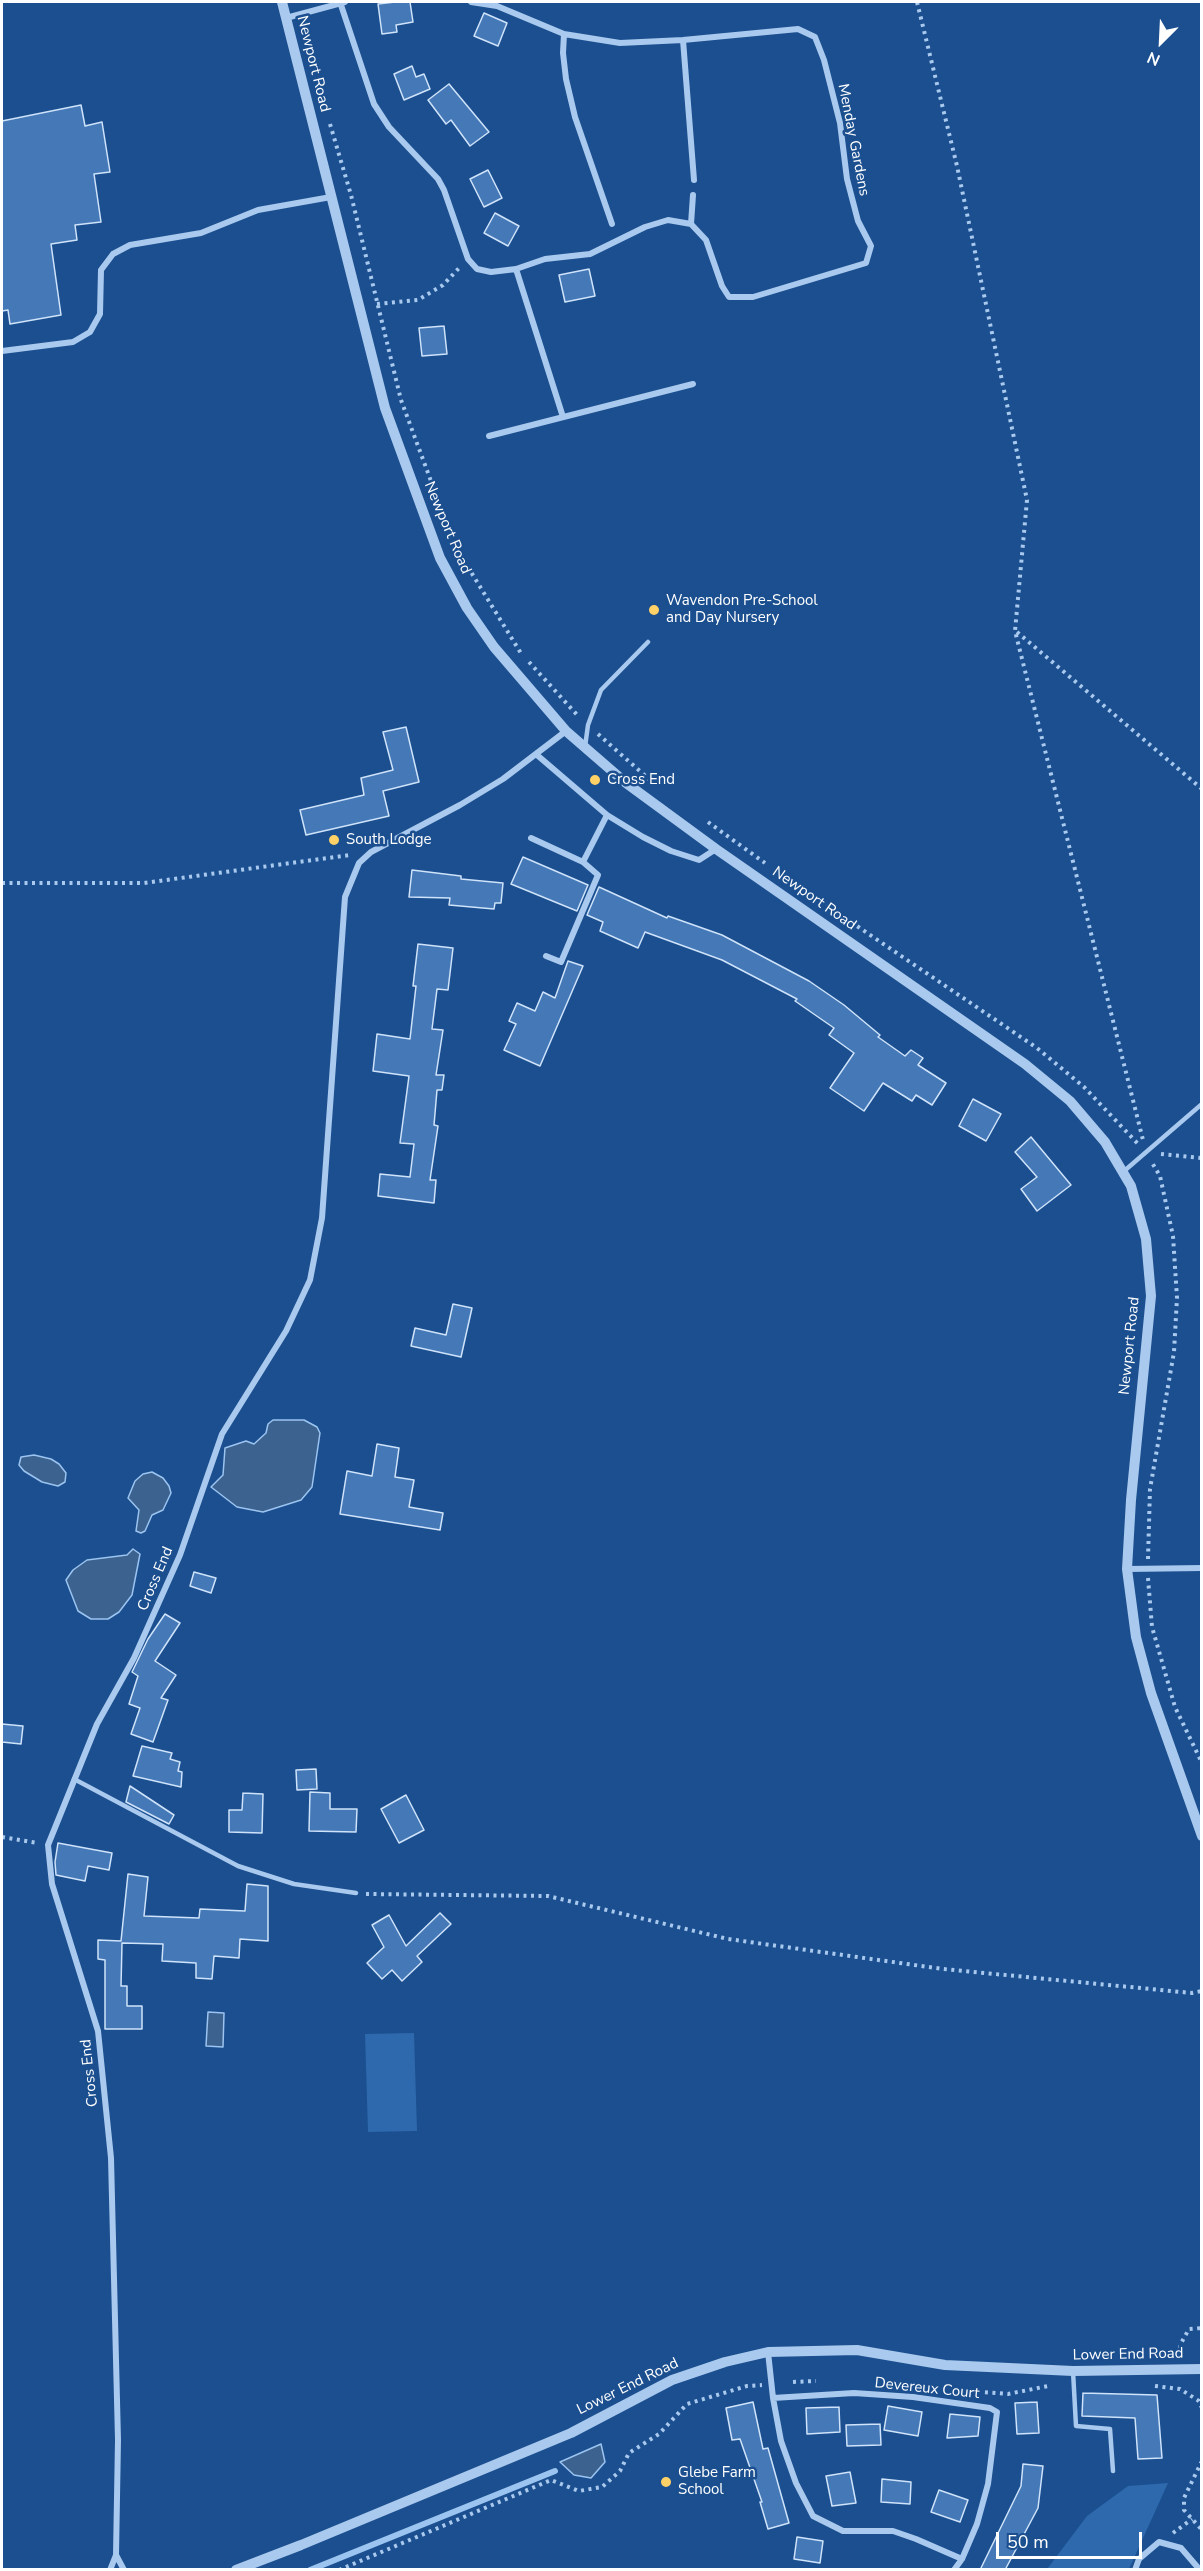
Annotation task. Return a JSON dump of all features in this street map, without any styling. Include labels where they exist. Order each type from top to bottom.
[{"type":"street","name":"Newport Road","points":[[282,2],[385,408],[440,558],[467,608],[494,647],[566,730],[626,783],[716,849],[1025,1064],[1070,1101],[1105,1142],[1131,1186],[1146,1239],[1150,1296],[1131,1500],[1127,1569],[1136,1637],[1151,1693],[1202,1836]]},
{"type":"street","points":[[286,18],[342,2],[374,104],[389,127],[438,179],[468,259],[473,266],[486,272],[516,269],[546,259],[590,254],[645,227],[668,219],[691,224],[693,195]]},
{"type":"street","name":"Menday Gardens","points":[[471,2],[497,6],[564,34],[620,43],[683,40],[798,29],[815,37],[824,60],[840,123],[852,200],[858,221],[871,246],[866,263],[753,297],[729,297],[722,286],[706,240],[691,224]]},
{"type":"street","points":[[564,34],[563,53],[566,79],[575,117],[612,224]]},
{"type":"street","points":[[683,40],[694,180]]},
{"type":"street","points":[[2,351],[73,342],[90,332],[100,314],[101,270],[113,254],[130,245],[201,233],[258,210],[332,197]]},
{"type":"street","points":[[516,269],[563,417]]},
{"type":"street","points":[[489,436],[693,384]]},
{"type":"street","name":"Cross End","points":[[110,2570],[116,2555],[118,2440],[111,2158],[98,2031],[52,1884],[48,1845],[97,1724],[134,1658],[180,1554],[222,1434],[286,1331],[310,1280],[322,1218],[345,897],[359,863],[371,852],[460,805],[537,755],[566,730]]},
{"type":"street","points":[[537,755],[607,814],[642,837],[699,860],[716,849]]},
{"type":"street","points":[[583,862],[607,814]]},
{"type":"street","points":[[531,838],[583,862],[598,875],[561,962],[546,956]]},
{"type":"street","points":[[1127,1569],[1202,1568]]},
{"type":"street","name":"Lower End Road","points":[[236,2570],[571,2433],[672,2380],[725,2362],[768,2352],[857,2350],[945,2365],[1073,2371],[1202,2369]]},
{"type":"street","points":[[768,2352],[781,2441],[796,2483],[813,2516],[843,2531],[894,2531],[962,2559],[954,2570]]},
{"type":"street","name":"Devereux Court","points":[[773,2398],[854,2393],[913,2397],[990,2408],[997,2412],[988,2484],[977,2524],[962,2559]]},
{"type":"street","points":[[1135,2570],[1139,2559],[1159,2542],[1181,2548],[1200,2570]]},
{"type":"street","name":"Cross End","points":[[116,2555],[124,2570]]},
{"type":"lane","points":[[585,747],[588,725],[601,690],[648,642]]},
{"type":"lane","points":[[1123,1172],[1202,1104]]},
{"type":"lane","points":[[74,1779],[238,1866],[294,1884],[356,1893]]},
{"type":"lane","points":[[1073,2371],[1076,2426],[1110,2430],[1113,2471]]},
{"type":"path","points":[[917,2],[957,166],[1026,500],[1015,631],[1146,1152],[1202,1158]]},
{"type":"path","points":[[377,304],[418,300],[443,285],[468,259]]},
{"type":"path","points":[[1015,631],[1202,789]]},
{"type":"path","points":[[2,883],[144,883],[371,852]]},
{"type":"path","points":[[2,1837],[48,1845]]},
{"type":"path","points":[[356,1893],[548,1896],[740,1941],[943,1969],[1192,1993],[1202,1992]]},
{"type":"path","points":[[1181,2370],[1180,2345],[1189,2329],[1202,2328]]},
{"type":"path","points":[[788,2383],[828,2381]]},
{"type":"path","points":[[339,2570],[551,2480],[579,2491],[602,2487],[620,2471],[629,2453],[659,2434],[687,2404],[747,2386],[763,2385]]},
{"type":"path","points":[[964,2390],[1008,2394],[1054,2385],[1074,2385]]},
{"type":"path","points":[[1153,2386],[1180,2389],[1200,2401],[1202,2408]]},
{"type":"path","points":[[1202,2461],[1184,2498],[1184,2510],[1202,2530]]},
{"type":"path","points":[[1159,2542],[1192,2520]]},
{"type":"shaded area","points":[[273,1420],[304,1420],[317,1427],[320,1433],[312,1487],[301,1500],[263,1512],[237,1507],[211,1487],[223,1475],[225,1448],[246,1441],[254,1444],[266,1433],[268,1424]]},
{"type":"shaded area","points":[[34,1455],[51,1459],[59,1464],[66,1473],[65,1482],[58,1486],[42,1482],[24,1471],[19,1465],[21,1457]]},
{"type":"shaded area","points":[[152,1472],[163,1478],[171,1493],[163,1510],[152,1515],[145,1531],[141,1533],[136,1531],[139,1510],[128,1498],[135,1481],[143,1474]]},
{"type":"shaded area","points":[[133,1549],[140,1554],[132,1595],[119,1612],[108,1619],[91,1619],[78,1611],[66,1580],[73,1570],[87,1560],[127,1555]]},
{"type":"shaded area","points":[[208,2012],[224,2013],[223,2047],[206,2046]]},
{"type":"shaded area","points":[[414,2033],[417,2131],[368,2132],[365,2034]]},
{"type":"shaded area","points":[[601,2444],[605,2462],[591,2478],[574,2475],[560,2462]]},
{"type":"shaded area","points":[[1168,2483],[1129,2569],[1047,2569],[1087,2516],[1128,2486]]},
{"type":"building","points":[[410,2],[413,22],[396,25],[397,32],[382,34],[378,4]]},
{"type":"building","points":[[484,13],[507,23],[498,46],[474,36]]},
{"type":"building","points":[[412,66],[416,77],[424,74],[430,89],[404,100],[394,74]]},
{"type":"building","points":[[449,84],[489,132],[470,146],[451,120],[446,124],[428,100]]},
{"type":"building","points":[[81,105],[85,126],[102,122],[110,172],[94,174],[101,222],[75,225],[77,240],[51,244],[61,315],[10,324],[8,310],[2,311],[2,121]]},
{"type":"building","points":[[488,170],[502,198],[484,207],[470,179]]},
{"type":"building","points":[[495,213],[519,226],[508,246],[484,233]]},
{"type":"building","points":[[589,269],[595,296],[565,302],[559,275]]},
{"type":"building","points":[[444,326],[447,354],[422,356],[419,328]]},
{"type":"building","points":[[406,727],[419,782],[383,791],[389,816],[306,835],[300,810],[364,795],[361,778],[393,770],[383,732]]},
{"type":"building","points":[[523,857],[588,885],[577,911],[511,884]]},
{"type":"building","points":[[412,870],[461,876],[461,879],[503,883],[501,903],[495,903],[494,909],[449,905],[450,898],[409,897]]},
{"type":"building","points":[[599,887],[667,918],[668,916],[722,935],[809,981],[844,1005],[880,1035],[878,1037],[905,1056],[911,1050],[923,1058],[918,1065],[946,1083],[932,1105],[916,1095],[912,1101],[883,1083],[864,1111],[830,1088],[854,1053],[829,1035],[834,1028],[795,1001],[797,999],[722,960],[645,932],[638,948],[600,931],[603,922],[587,915]]},
{"type":"building","points":[[418,944],[453,948],[448,990],[437,989],[432,1029],[443,1030],[436,1075],[444,1075],[442,1090],[437,1090],[434,1125],[438,1126],[430,1180],[436,1180],[434,1203],[378,1196],[380,1174],[410,1177],[414,1144],[400,1143],[409,1076],[373,1071],[377,1034],[410,1039]]},
{"type":"building","points":[[568,961],[583,966],[540,1066],[504,1050],[516,1024],[509,1021],[517,1003],[535,1011],[543,992],[555,998]]},
{"type":"building","points":[[973,1099],[1001,1114],[986,1141],[959,1126]]},
{"type":"building","points":[[1031,1137],[1071,1185],[1037,1211],[1021,1189],[1037,1177],[1015,1152]]},
{"type":"building","points":[[453,1304],[472,1308],[461,1357],[411,1346],[415,1328],[446,1335]]},
{"type":"building","points":[[377,1444],[399,1448],[395,1477],[414,1480],[409,1507],[443,1513],[440,1530],[340,1514],[347,1471],[372,1476]]},
{"type":"building","points":[[194,1572],[216,1578],[211,1593],[190,1586]]},
{"type":"building","points":[[165,1614],[180,1623],[155,1661],[176,1675],[161,1698],[168,1700],[153,1742],[131,1734],[140,1708],[129,1704],[138,1676],[132,1672],[148,1639]]},
{"type":"building","points":[[2,1724],[23,1726],[21,1744],[2,1742]]},
{"type":"building","points":[[142,1746],[172,1753],[170,1759],[180,1762],[178,1771],[182,1772],[181,1787],[133,1776]]},
{"type":"building","points":[[316,1769],[317,1789],[297,1790],[296,1770]]},
{"type":"building","points":[[130,1786],[174,1815],[169,1824],[126,1802]]},
{"type":"building","points":[[310,1792],[330,1793],[330,1809],[357,1809],[356,1832],[309,1831]]},
{"type":"building","points":[[243,1793],[263,1794],[262,1833],[229,1832],[229,1810],[242,1810]]},
{"type":"building","points":[[406,1795],[424,1830],[399,1843],[381,1809]]},
{"type":"building","points":[[58,1843],[112,1853],[109,1870],[88,1866],[85,1881],[56,1875],[55,1862]]},
{"type":"building","points":[[128,1874],[148,1877],[144,1916],[199,1918],[200,1909],[245,1911],[247,1884],[268,1886],[268,1941],[240,1939],[239,1958],[214,1956],[212,1979],[196,1978],[196,1963],[162,1961],[163,1944],[122,1943],[121,1986],[127,1986],[127,2006],[142,2006],[142,2029],[105,2029],[105,1960],[98,1959],[98,1940],[121,1941]]},
{"type":"building","points":[[440,1913],[451,1924],[417,1956],[422,1962],[402,1981],[392,1970],[382,1979],[367,1963],[384,1947],[372,1925],[389,1915],[406,1946]]},
{"type":"building","points":[[1083,2393],[1157,2395],[1162,2458],[1138,2459],[1135,2418],[1082,2416]]},
{"type":"building","points":[[753,2402],[763,2449],[768,2448],[789,2523],[768,2529],[760,2502],[762,2502],[740,2439],[732,2440],[726,2408]]},
{"type":"building","points":[[1037,2402],[1039,2433],[1017,2434],[1015,2403]]},
{"type":"building","points":[[888,2406],[922,2412],[918,2436],[884,2430]]},
{"type":"building","points":[[839,2407],[840,2432],[807,2434],[806,2408]]},
{"type":"building","points":[[950,2414],[980,2417],[978,2436],[947,2438]]},
{"type":"building","points":[[880,2424],[881,2445],[847,2446],[846,2425]]},
{"type":"building","points":[[1023,2464],[1043,2466],[1038,2508],[1005,2570],[980,2570],[1021,2486]]},
{"type":"building","points":[[850,2472],[856,2503],[832,2506],[826,2476]]},
{"type":"building","points":[[882,2479],[911,2482],[910,2504],[881,2502]]},
{"type":"building","points":[[939,2490],[968,2500],[960,2522],[931,2512]]},
{"type":"building","points":[[797,2537],[823,2541],[820,2563],[794,2559]]},
{"type":"waterway","points":[[310,2570],[555,2471]]},
{"type":"place","name":"Wavendon Pre-School and Day Nursery","points":[[654,610]]},
{"type":"place","name":"Cross End","points":[[595,780]]},
{"type":"place","name":"South Lodge","points":[[334,840]]},
{"type":"place","name":"Glebe Farm School","points":[[666,2482]]}]
